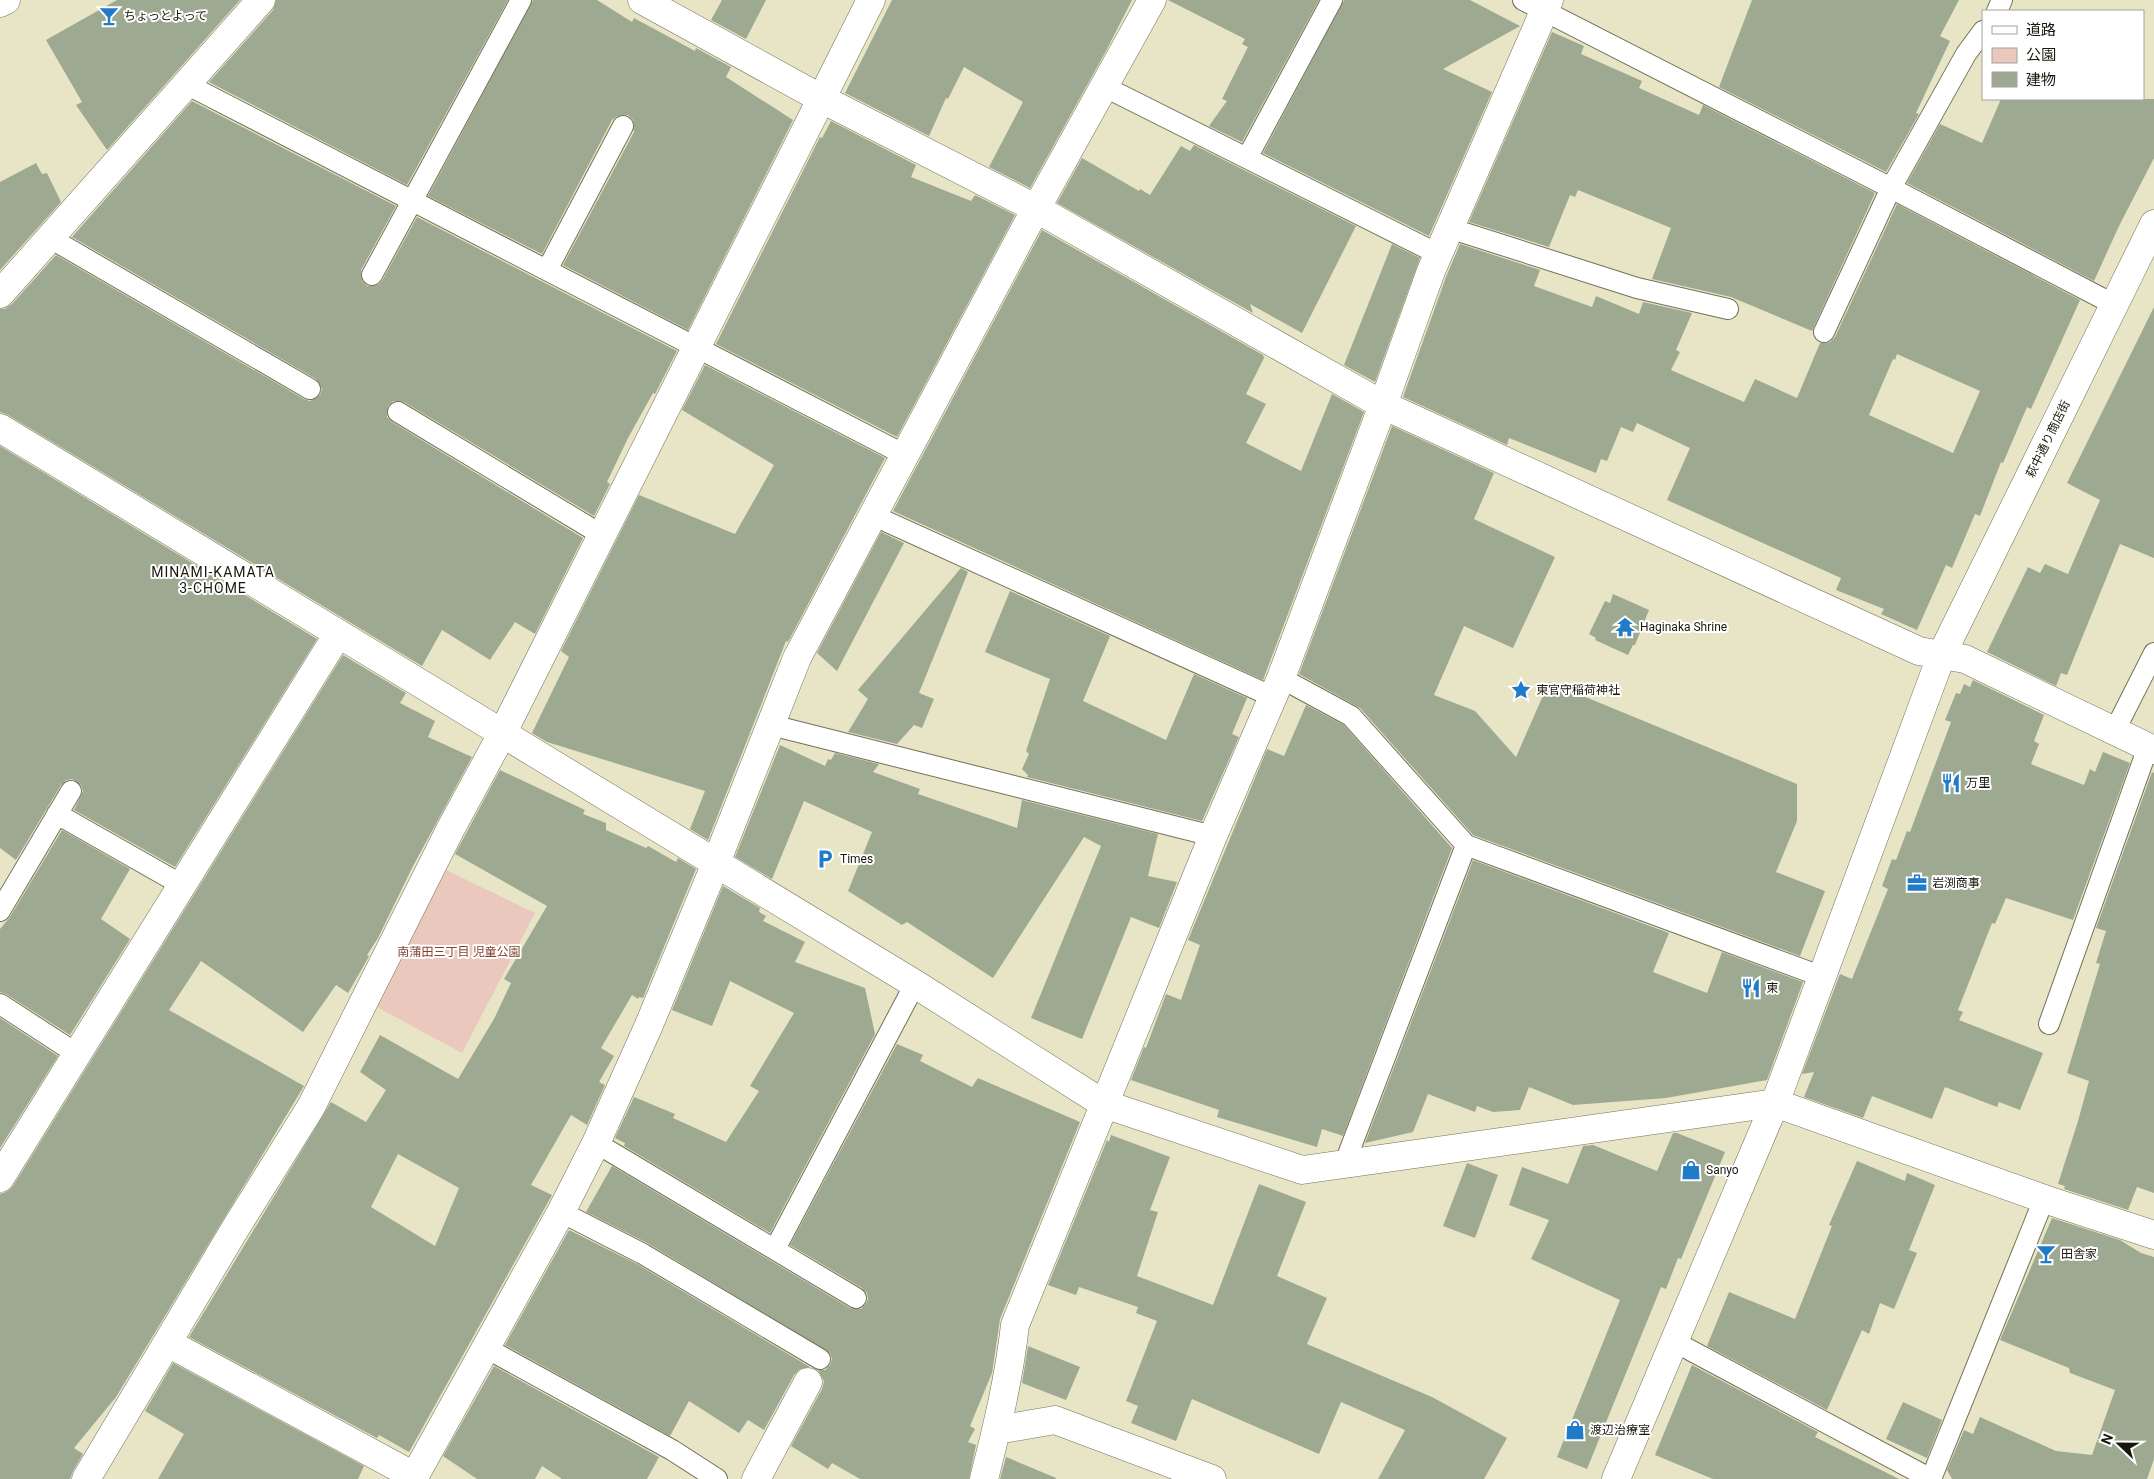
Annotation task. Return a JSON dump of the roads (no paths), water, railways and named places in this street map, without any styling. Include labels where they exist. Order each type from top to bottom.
[{"type":"street","points":[[0,3],[6,0]]},
{"type":"street","points":[[0,294],[261,0]]},
{"type":"street","points":[[642,0],[822,99],[1037,209],[1383,405],[1920,651],[1964,659],[2151,748]]},
{"type":"street","points":[[86,1479],[310,1107],[450,830],[502,734],[871,0]]},
{"type":"street","points":[[168,1343],[413,1478],[561,1212],[596,1144],[649,1025],[716,864],[797,658],[872,514],[1152,0]]},
{"type":"street","points":[[984,1479],[997,1430],[1011,1361],[1015,1325],[1213,836],[1277,687],[1438,254],[1539,3]]},
{"type":"street","name":"萩中通り商店街","points":[[1616,1479],[1775,1104],[1824,977],[1942,654],[2154,224]]},
{"type":"street","points":[[0,428],[915,984],[1104,1104],[1302,1170],[1775,1104],[1993,1187],[2044,1199],[2154,1235]]},
{"type":"street","points":[[0,1178],[338,634]]},
{"type":"street","points":[[756,1479],[814,1371]]},
{"type":"street","points":[[997,1430],[1055,1420],[1212,1479]]},
{"type":"lane","points":[[372,275],[521,0]]},
{"type":"lane","points":[[1247,158],[1332,0]]},
{"type":"lane","points":[[1539,3],[2113,304]]},
{"type":"lane","points":[[1824,332],[1891,188],[1966,54],[1982,32]]},
{"type":"lane","points":[[186,84],[905,455]]},
{"type":"lane","points":[[1105,86],[1438,254]]},
{"type":"lane","points":[[547,270],[623,126]]},
{"type":"lane","points":[[1449,228],[1637,288],[1728,309]]},
{"type":"lane","points":[[50,238],[310,388]]},
{"type":"lane","points":[[398,412],[602,535]]},
{"type":"lane","points":[[872,514],[1277,687],[1351,716],[1466,845],[1824,977]]},
{"type":"lane","points":[[2115,730],[2154,653]]},
{"type":"lane","points":[[771,725],[1213,836]]},
{"type":"lane","points":[[2049,1024],[2151,748]]},
{"type":"lane","points":[[0,912],[71,791]]},
{"type":"lane","points":[[57,814],[182,885]]},
{"type":"lane","points":[[1344,1165],[1466,845]]},
{"type":"lane","points":[[776,1249],[915,984]]},
{"type":"lane","points":[[0,1004],[77,1054]]},
{"type":"lane","points":[[596,1144],[856,1298]]},
{"type":"lane","points":[[1675,1342],[1931,1479],[2044,1199]]},
{"type":"lane","points":[[561,1212],[643,1254],[814,1371]]},
{"type":"lane","points":[[486,1348],[672,1450],[717,1479]]},
{"type":"place","name":"ちょっとよって","points":[[109,16]]},
{"type":"place","name":"Haginaka Shrine","points":[[1625,627]]},
{"type":"place","name":"東官守稲荷神社","points":[[1521,690]]},
{"type":"place","name":"万里","points":[[1951,783]]},
{"type":"place","name":"Times","points":[[825,859]]},
{"type":"place","name":"岩渕商事","points":[[1917,883]]},
{"type":"place","name":"東","points":[[1751,988]]},
{"type":"place","name":"Sanyo","points":[[1691,1170]]},
{"type":"place","name":"田舎家","points":[[2046,1254]]},
{"type":"place","name":"渡辺治療室","points":[[1575,1430]]},
{"type":"district","name":"MINAMI-KAMATA 3-CHOME","points":[[213,580]]},
{"type":"park label","name":"南蒲田三丁目 児童公園","points":[[459,952]]}]
